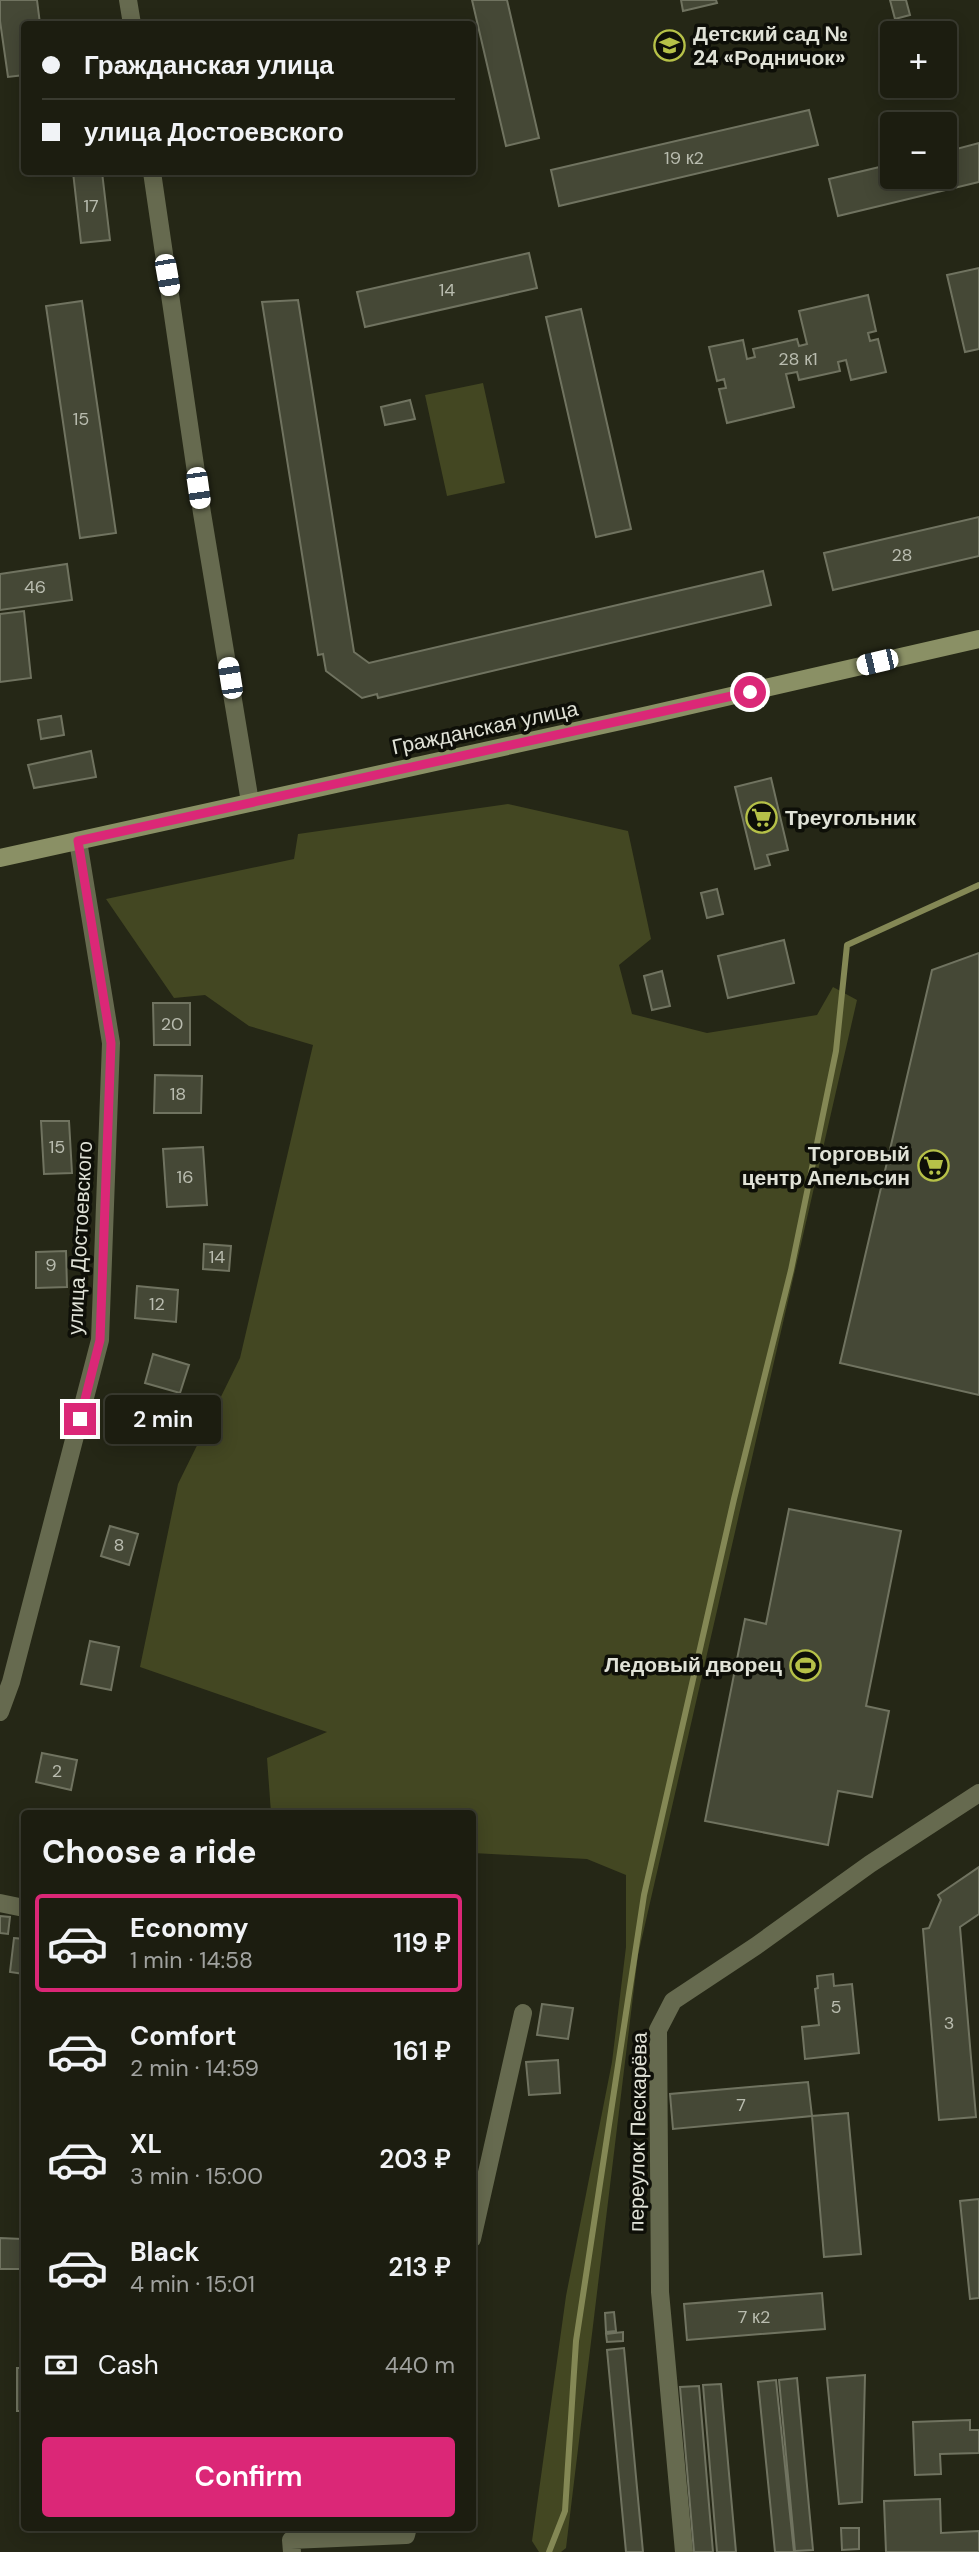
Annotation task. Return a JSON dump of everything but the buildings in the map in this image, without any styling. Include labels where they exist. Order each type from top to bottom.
[{"type":"main road","name":"Гражданская улица","points":[[0,858],[979,639]]},
{"type":"street","points":[[128,0],[132,21]]},
{"type":"street","points":[[152,175],[202,513],[250,802]]},
{"type":"street","name":"улица Достоевского","points":[[0,1712],[11,1682],[100,1340],[111,1043],[78,841]]},
{"type":"street","name":"переулок Пескарёва","points":[[684,2552],[660,2292],[658,2030],[673,2001],[870,1864],[979,1793]]},
{"type":"street","points":[[0,1903],[21,1907]]},
{"type":"street","points":[[476,2220],[523,2012]]},
{"type":"street","points":[[292,2552],[291,2540],[406,2535],[407,2531]]},
{"type":"green space","points":[[483,383],[505,483],[447,496],[425,395]]},
{"type":"green space","points":[[508,804],[628,831],[651,939],[619,965],[632,1014],[707,1033],[817,1015],[833,987],[857,1000],[638,1955],[566,2548],[561,2552],[539,2552],[532,2541],[566,2296],[612,2062],[626,1947],[626,1875],[587,1859],[476,1853],[476,1810],[271,1810],[267,1758],[327,1732],[140,1667],[178,1484],[240,1358],[313,1045],[249,1026],[205,995],[174,998],[106,899],[294,859],[298,834]]},
{"type":"waterway","points":[[549,2552],[565,2511],[576,2341],[644,1895],[734,1499],[791,1270],[836,1051],[847,945],[979,885]]},
{"type":"place","name":"Детский сад № 24 «Родничок»","points":[[670,46]]},
{"type":"place","name":"Треугольник","points":[[762,818]]},
{"type":"place","name":"Торговый центр Апельсин","points":[[933,1166]]},
{"type":"place","name":"Ледовый дворец","points":[[805,1665]]},
{"type":"route","points":[[80,1419],[100,1340],[111,1043],[78,841],[750,692]]}]
